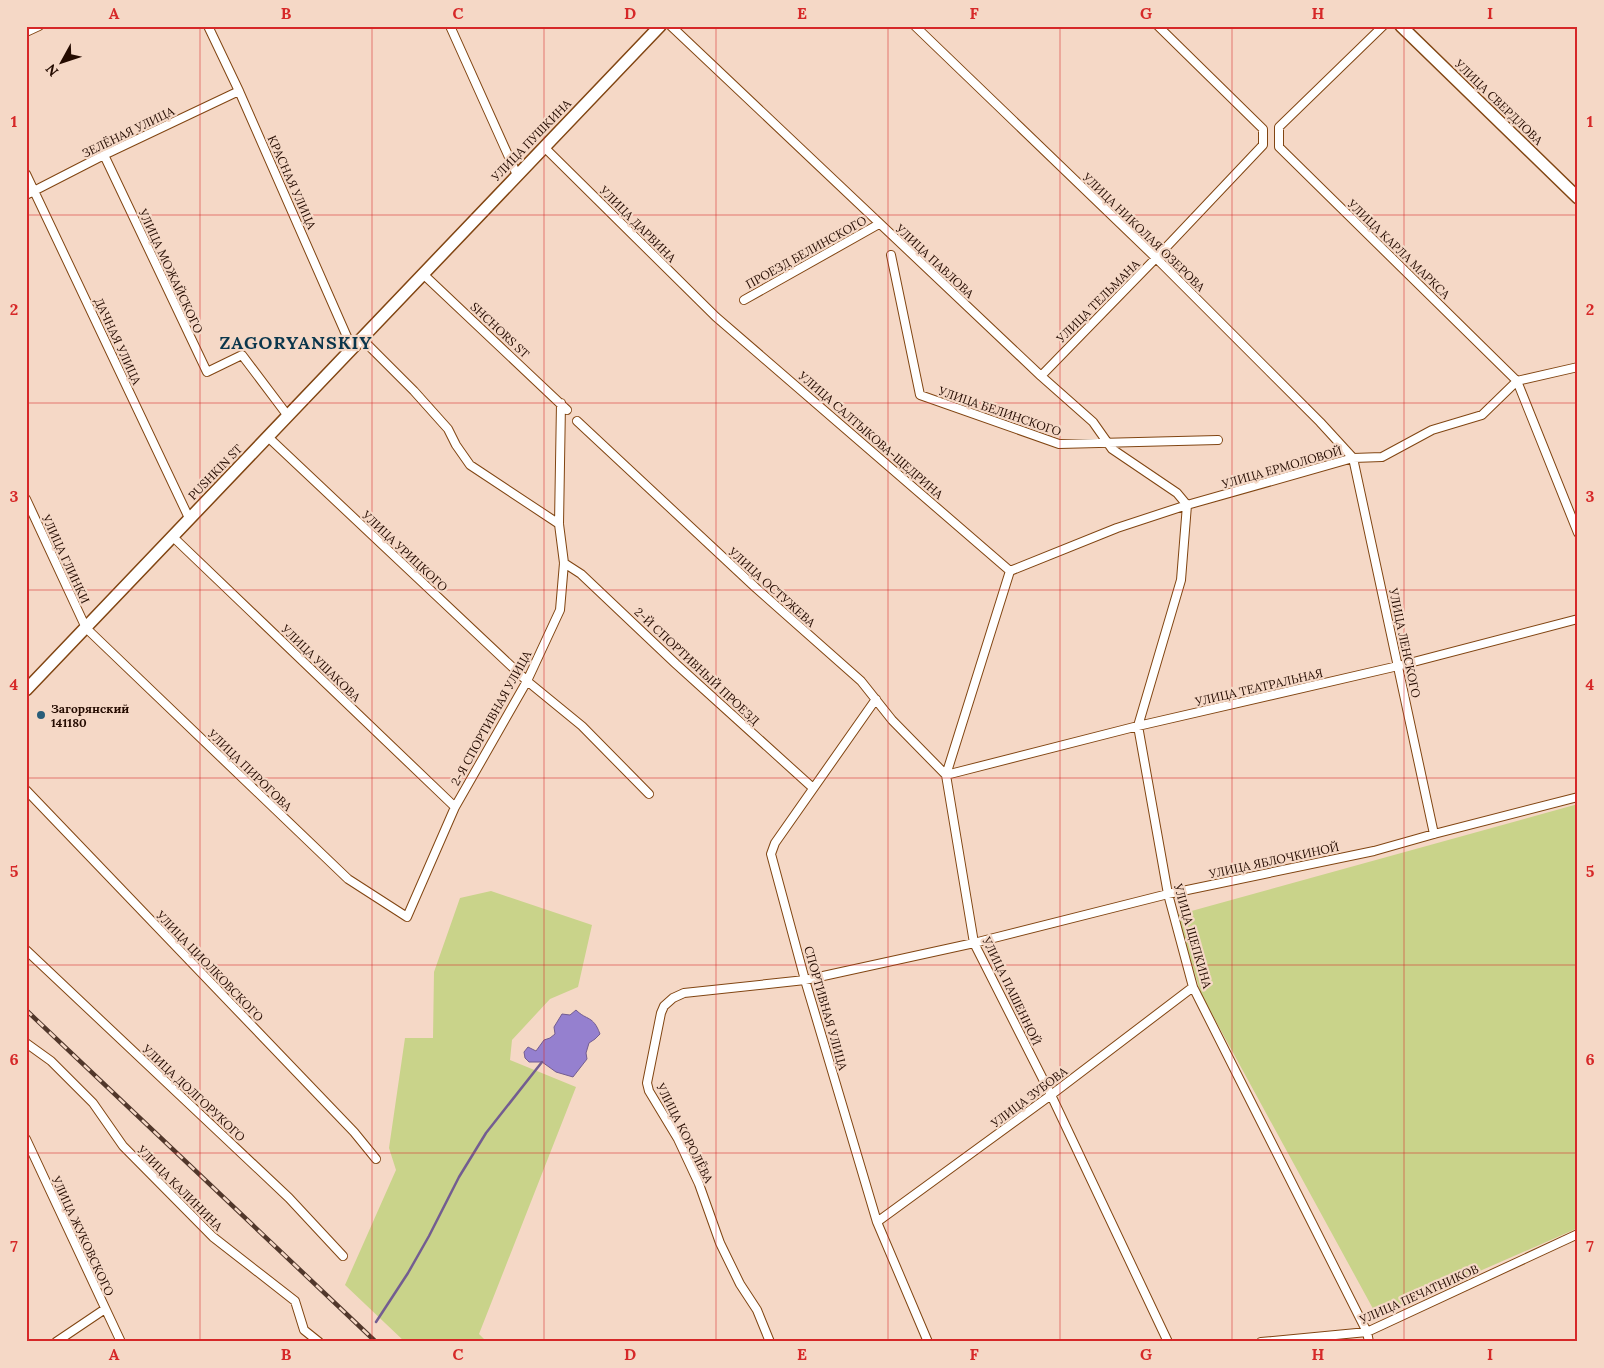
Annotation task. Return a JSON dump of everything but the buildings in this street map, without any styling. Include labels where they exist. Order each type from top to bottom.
[{"type":"main road","name":"УЛИЦА ПУШКИНА","points":[[423,274],[660,26]]},
{"type":"main road","name":"УЛИЦА СВЕРДЛОВА","points":[[1401,26],[1578,198]]},
{"type":"main road","name":"PUSHKIN ST","points":[[26,690],[423,274]]},
{"type":"street","points":[[26,32],[39,26]]},
{"type":"street","name":"КРАСНАЯ УЛИЦА","points":[[208,26],[240,91],[353,348]]},
{"type":"street","points":[[450,26],[517,174]]},
{"type":"street","name":"УЛИЦА ПАВЛОВА","points":[[671,26],[1041,376],[1093,422],[1112,449],[1177,494],[1187,506]]},
{"type":"street","name":"УЛИЦА НИКОЛАЯ ОЗЕРОВА","points":[[915,26],[1156,258],[1313,415],[1353,458]]},
{"type":"street","name":"УЛИЦА ТЕЛЬМАНА","points":[[1041,376],[1263,145],[1263,129],[1158,26]]},
{"type":"street","name":"УЛИЦА КАРЛА МАРКСА","points":[[1383,26],[1279,127],[1279,147],[1517,381]]},
{"type":"street","name":"ЗЕЛЁНАЯ УЛИЦА","points":[[26,195],[104,155],[240,91]]},
{"type":"street","name":"УЛИЦА ДАРВИНА","points":[[544,147],[716,316]]},
{"type":"street","name":"УЛИЦА МОЖАЙСКОГО","points":[[104,155],[207,372],[242,355],[288,416]]},
{"type":"street","name":"ДАЧНАЯ УЛИЦА","points":[[26,174],[189,518]]},
{"type":"street","name":"ПРОЕЗД БЕЛИНСКОГО","points":[[744,300],[880,224]]},
{"type":"street","name":"УЛИЦА БЕЛИНСКОГО","points":[[891,254],[920,395],[1059,444],[1218,440]]},
{"type":"street","name":"SHCHORS ST","points":[[423,274],[561,403]]},
{"type":"street","name":"УЛИЦА САЛТЫКОВА-ЩЕДРИНА","points":[[716,316],[1010,571]]},
{"type":"street","points":[[362,339],[414,391],[448,429],[456,445],[470,464],[559,524]]},
{"type":"street","points":[[1578,367],[1517,381],[1578,532]]},
{"type":"street","name":"УЛИЦА ЕРМОЛОВОЙ","points":[[1010,571],[1116,528],[1187,506],[1353,458],[1382,457],[1432,430],[1482,415],[1517,381]]},
{"type":"street","points":[[561,403],[567,410]]},
{"type":"street","name":"2-Я СПОРТИВНАЯ УЛИЦА","points":[[407,917],[455,807],[527,681],[560,610],[564,563],[559,524],[561,403]]},
{"type":"street","name":"УЛИЦА ОСТУЖЕВА","points":[[577,421],[756,588],[861,681],[892,720],[946,776]]},
{"type":"street","name":"УЛИЦА УРИЦКОГО","points":[[268,437],[527,681],[582,726],[649,794]]},
{"type":"street","name":"УЛИЦА ЛЕНСКОГО","points":[[1353,458],[1434,834]]},
{"type":"street","name":"УЛИЦА ГЛИНКИ","points":[[26,499],[86,628]]},
{"type":"street","name":"УЛИЦА ЩЕПКИНА","points":[[1187,506],[1180,580],[1138,726],[1168,894],[1193,987],[1367,1332],[1370,1342]]},
{"type":"street","name":"УЛИЦА УШАКОВА","points":[[172,536],[455,807]]},
{"type":"street","name":"2-Й СПОРТИВНЫЙ ПРОЕЗД","points":[[564,563],[581,574],[676,664],[813,788]]},
{"type":"street","name":"УЛИЦА ПАШЕННОЙ","points":[[1010,571],[946,776],[974,943],[1051,1095],[1168,1342]]},
{"type":"street","name":"УЛИЦА ТЕАТРАЛЬНАЯ","points":[[946,776],[1138,726],[1398,666],[1578,619]]},
{"type":"street","name":"УЛИЦА ПИРОГОВА","points":[[86,628],[348,879],[407,917]]},
{"type":"street","name":"СПОРТИВНАЯ УЛИЦА","points":[[876,699],[775,843],[771,854],[805,980],[877,1222],[928,1342]]},
{"type":"street","name":"УЛИЦА ЦИОЛКОВСКОГО","points":[[26,790],[354,1132],[376,1159]]},
{"type":"street","name":"УЛИЦА ЯБЛОЧКИНОЙ","points":[[974,943],[1168,894],[1374,851],[1578,797]]},
{"type":"street","name":"УЛИЦА КОРОЛЁВА","points":[[770,1342],[757,1310],[740,1284],[720,1242],[699,1184],[678,1139],[649,1091],[647,1083],[664,1006],[684,992],[805,980],[974,943]]},
{"type":"street","name":"УЛИЦА ДОЛГОРУКОГО","points":[[26,950],[289,1198],[343,1256]]},
{"type":"street","name":"УЛИЦА ЗУБОВА","points":[[877,1222],[1051,1095],[1193,987]]},
{"type":"street","name":"УЛИЦА КАЛИНИНА","points":[[26,1043],[51,1061],[93,1103],[123,1146],[212,1237],[294,1301],[304,1330],[319,1342]]},
{"type":"street","name":"УЛИЦА ЖУКОВСКОГО","points":[[26,1139],[121,1342]]},
{"type":"street","points":[[26,1161],[33,1154]]},
{"type":"street","name":"УЛИЦА ПЕЧАТНИКОВ","points":[[1261,1342],[1367,1332],[1578,1234]]},
{"type":"street","points":[[56,1342],[106,1309]]},
{"type":"green space","points":[[1578,804],[1578,1228],[1377,1316],[1201,994],[1177,915]]},
{"type":"green space","points":[[491,891],[592,925],[578,987],[550,999],[512,1040],[510,1060],[576,1087],[479,1334],[487,1342],[405,1342],[345,1285],[396,1170],[389,1148],[405,1038],[433,1038],[434,972],[460,898]]},
{"type":"shaded area","points":[[576,1010],[595,1024],[600,1034],[589,1043],[586,1053],[587,1059],[573,1077],[556,1072],[542,1062],[529,1062],[525,1058],[524,1052],[528,1047],[536,1051],[544,1040],[555,1034],[554,1027],[562,1014],[570,1015]]},
{"type":"waterway","points":[[376,1322],[408,1273],[459,1177],[486,1133],[542,1062]]},
{"type":"railway","points":[[26,1010],[376,1342]]},
{"type":"place","name":"Загорянский 141180","points":[[41,715]]},
{"type":"district","name":"ZAGORYANSKIY","points":[[296,342]]}]
